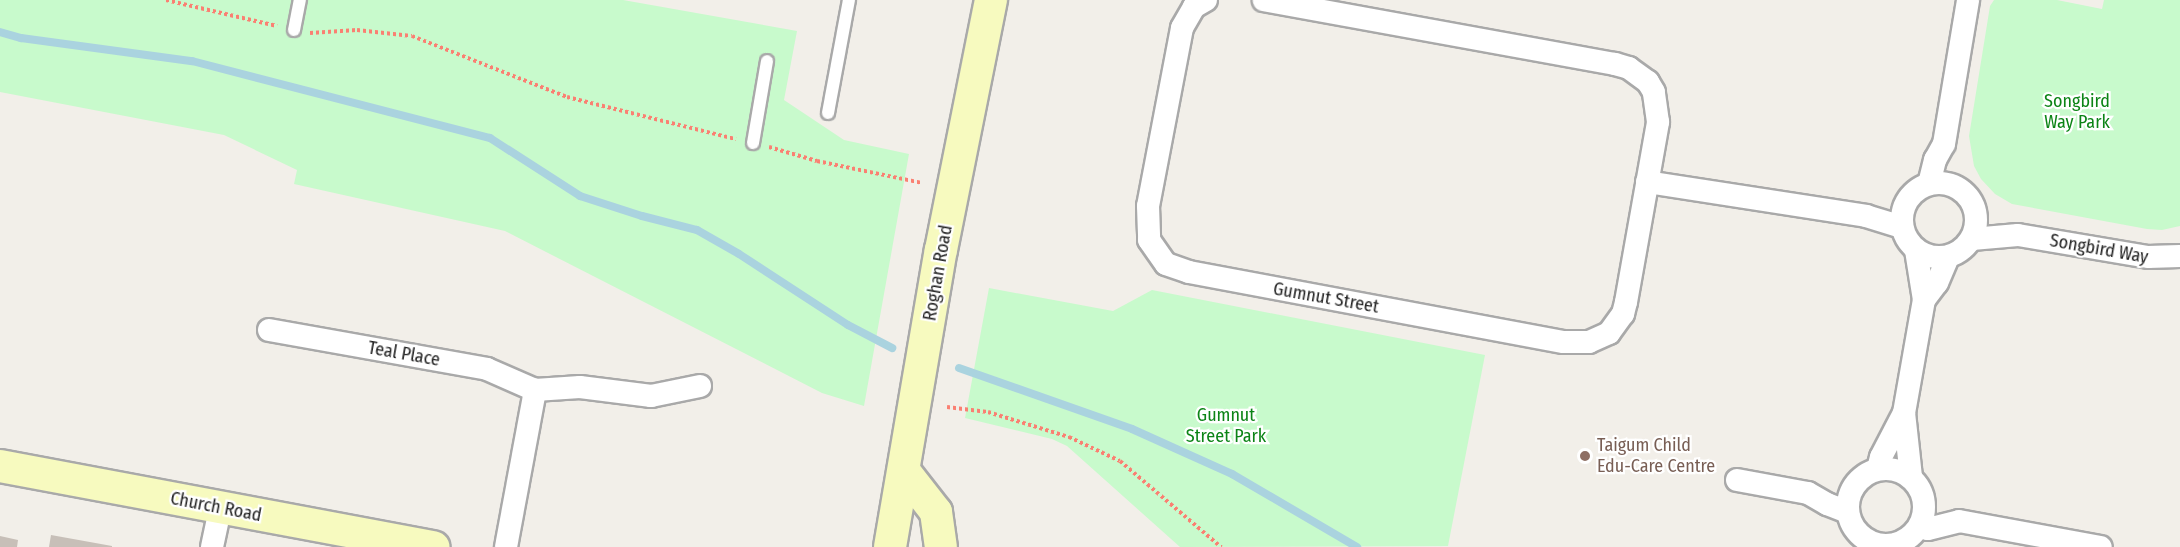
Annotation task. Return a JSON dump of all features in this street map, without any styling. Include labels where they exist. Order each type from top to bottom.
[{"type":"main road","name":"Roghan Road","points":[[890,547],[941,250],[991,0]]},
{"type":"main road","name":"Church Road","points":[[0,466],[433,547]]},
{"type":"main road","points":[[904,471],[936,512],[941,547]]},
{"type":"street","name":"Gumnut Street","points":[[1206,0],[1194,7],[1187,16],[1178,41],[1147,213],[1147,230],[1153,249],[1166,264],[1175,269],[1564,342],[1589,342],[1609,333],[1623,314],[1647,182],[1658,109],[1654,92],[1648,82],[1629,68],[1264,0]]},
{"type":"street","points":[[1929,184],[1935,160],[1944,144],[1968,0]]},
{"type":"street","points":[[1944,144],[1950,159],[1953,185]]},
{"type":"street","points":[[1647,182],[1866,216],[1903,218]]},
{"type":"street","points":[[1929,184],[1953,185],[1969,197],[1976,215],[1972,239],[1957,253],[1948,257],[1936,258],[1916,250],[1909,243],[1903,218],[1913,194],[1929,184]]},
{"type":"street","name":"Songbird Way","points":[[1976,215],[1989,218],[2018,235]]},
{"type":"street","name":"Songbird Way","points":[[1972,239],[2018,235],[2148,258],[2180,256]]},
{"type":"street","points":[[1911,477],[1904,413],[1924,300],[1916,250]]},
{"type":"street","points":[[1924,300],[1937,283],[1948,257]]},
{"type":"street","name":"Teal Place","points":[[269,330],[487,369],[535,390],[591,387],[651,396],[700,386]]},
{"type":"street","points":[[506,547],[535,390]]},
{"type":"street","points":[[1878,469],[1881,457],[1904,413]]},
{"type":"street","points":[[1890,468],[1911,477],[1917,483],[1924,500],[1923,519],[1919,527],[1913,535],[1896,546],[1863,542],[1848,512],[1852,489],[1859,479],[1878,469],[1890,468]]},
{"type":"street","points":[[1737,480],[1808,494],[1848,512]]},
{"type":"street","points":[[1808,494],[1829,489],[1852,489]]},
{"type":"street","points":[[1924,500],[1937,504],[1959,521]]},
{"type":"street","points":[[212,547],[220,508]]},
{"type":"street","points":[[1919,527],[1928,529],[1959,521],[2101,547]]},
{"type":"lane","points":[[294,30],[300,0]]},
{"type":"lane","points":[[828,113],[849,0]]},
{"type":"lane","points":[[753,143],[767,60]]},
{"type":"path","points":[[166,0],[305,33],[357,30],[412,36],[567,97],[817,161],[922,183]]},
{"type":"path","points":[[947,407],[988,412],[1059,434],[1120,461],[1221,547]]},
{"type":"green space","points":[[0,0],[623,0],[797,31],[784,100],[844,140],[909,154],[864,406],[822,393],[505,231],[294,184],[297,170],[224,135],[0,92]]},
{"type":"green space","name":"Songbird Way Park","points":[[1994,0],[2057,0],[2102,9],[2104,0],[2180,0],[2180,226],[2162,230],[2147,229],[2012,204],[1995,194],[1981,179],[1974,166],[1969,136],[1990,6]]},
{"type":"green space","name":"Gumnut Street Park","points":[[989,288],[1113,311],[1152,290],[1485,355],[1448,546],[1180,547],[1067,446],[1052,439],[965,418]]},
{"type":"building","points":[[51,535],[112,546],[112,547],[49,547]]},
{"type":"building","points":[[0,536],[18,540],[17,547],[0,547]]},
{"type":"waterway","points":[[0,32],[21,38],[192,61],[490,138],[580,196],[642,216],[697,230],[739,254],[848,325],[892,348]]},
{"type":"waterway","points":[[959,368],[1132,429],[1232,474],[1357,547]]},
{"type":"place","name":"Taigum Child Edu-Care Centre","points":[[1585,456]]}]
